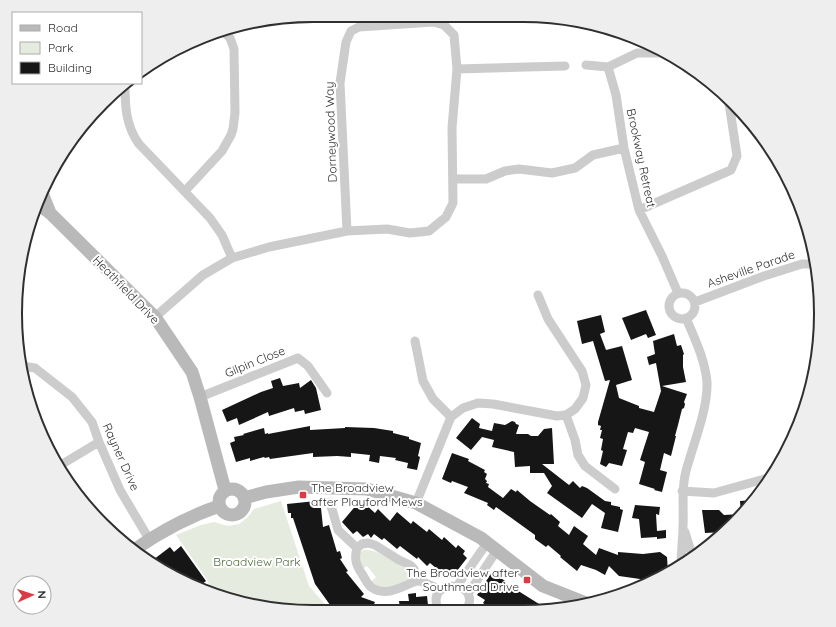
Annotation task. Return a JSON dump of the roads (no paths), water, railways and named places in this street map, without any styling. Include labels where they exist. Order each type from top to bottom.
[{"type":"street","name":"Dorneywood Way","points":[[155,318],[203,275],[232,258],[269,247],[347,231],[387,229],[410,233],[429,231],[446,217],[453,203],[452,128],[457,69],[454,35],[444,26],[433,22],[359,27],[351,30],[346,42],[340,83],[347,231]]},
{"type":"street","points":[[185,191],[222,151],[233,129],[234,49],[230,38],[227,35]]},
{"type":"street","points":[[586,65],[608,68],[637,53],[653,53]]},
{"type":"street","points":[[457,69],[565,66]]},
{"type":"street","name":"Brookway Retreat","points":[[608,68],[616,95],[624,148],[639,210],[662,256],[678,293]]},
{"type":"street","points":[[125,91],[126,115],[134,136],[139,144],[210,218],[222,235],[232,258]]},
{"type":"street","points":[[639,210],[731,170],[737,156],[730,108]]},
{"type":"street","points":[[453,179],[486,179],[504,171],[519,169],[552,173],[575,168],[593,155],[624,148]]},
{"type":"street","name":"Heathfield Drive","points":[[45,200],[50,213]]},
{"type":"street","name":"Heathfield Drive","points":[[42,207],[50,213],[155,318],[192,372],[225,490]]},
{"type":"street","name":"Asheville Parade","points":[[695,302],[764,276],[802,264],[810,264]]},
{"type":"street","points":[[678,293],[686,293],[690,295],[695,302],[696,307],[694,312],[686,318],[676,318],[670,310],[670,300],[678,293]]},
{"type":"street","points":[[416,503],[451,417],[463,408],[478,403],[493,404],[557,416],[566,415],[575,409],[583,398],[586,385],[582,371],[548,319],[538,295]]},
{"type":"street","points":[[681,558],[683,525],[682,491],[704,409],[707,383],[704,363],[686,318]]},
{"type":"street","points":[[415,341],[423,381],[433,399],[451,417]]},
{"type":"street","name":"Gilpin Close","points":[[200,397],[298,358],[308,366],[327,393]]},
{"type":"street","name":"Rayner Drive","points":[[27,367],[35,368],[72,397],[92,422],[120,490],[149,540]]},
{"type":"street","points":[[566,415],[575,440],[578,455],[585,466],[616,489]]},
{"type":"street","points":[[64,463],[99,442]]},
{"type":"street","points":[[682,491],[714,493],[762,480]]},
{"type":"street","points":[[244,498],[266,492],[299,487],[367,489],[416,503],[481,538],[543,586],[577,599]]},
{"type":"street","points":[[233,488],[242,494],[244,498],[243,508],[237,514],[227,514],[219,506],[219,497],[225,490],[233,488]]},
{"type":"street","points":[[330,502],[338,530],[357,548]]},
{"type":"street","points":[[139,547],[166,529],[194,515],[219,506]]},
{"type":"street","points":[[683,525],[691,551]]},
{"type":"street","points":[[418,580],[414,569],[410,565],[375,545],[368,543],[362,544],[357,548],[355,557],[356,565],[371,587],[381,591],[391,591],[418,580],[441,590]]},
{"type":"street","points":[[457,586],[492,547]]},
{"type":"street","points":[[468,594],[492,547]]},
{"type":"street","points":[[437,605],[436,600],[441,590],[446,586],[457,586],[468,594],[468,605]]},
{"type":"place","name":"The Broadview after Playford Mews","points":[[303,495]]},
{"type":"place","name":"The Broadview after Southmead Drive","points":[[527,580]]},
{"type":"park label","name":"Broadview Park","points":[[257,562]]}]
